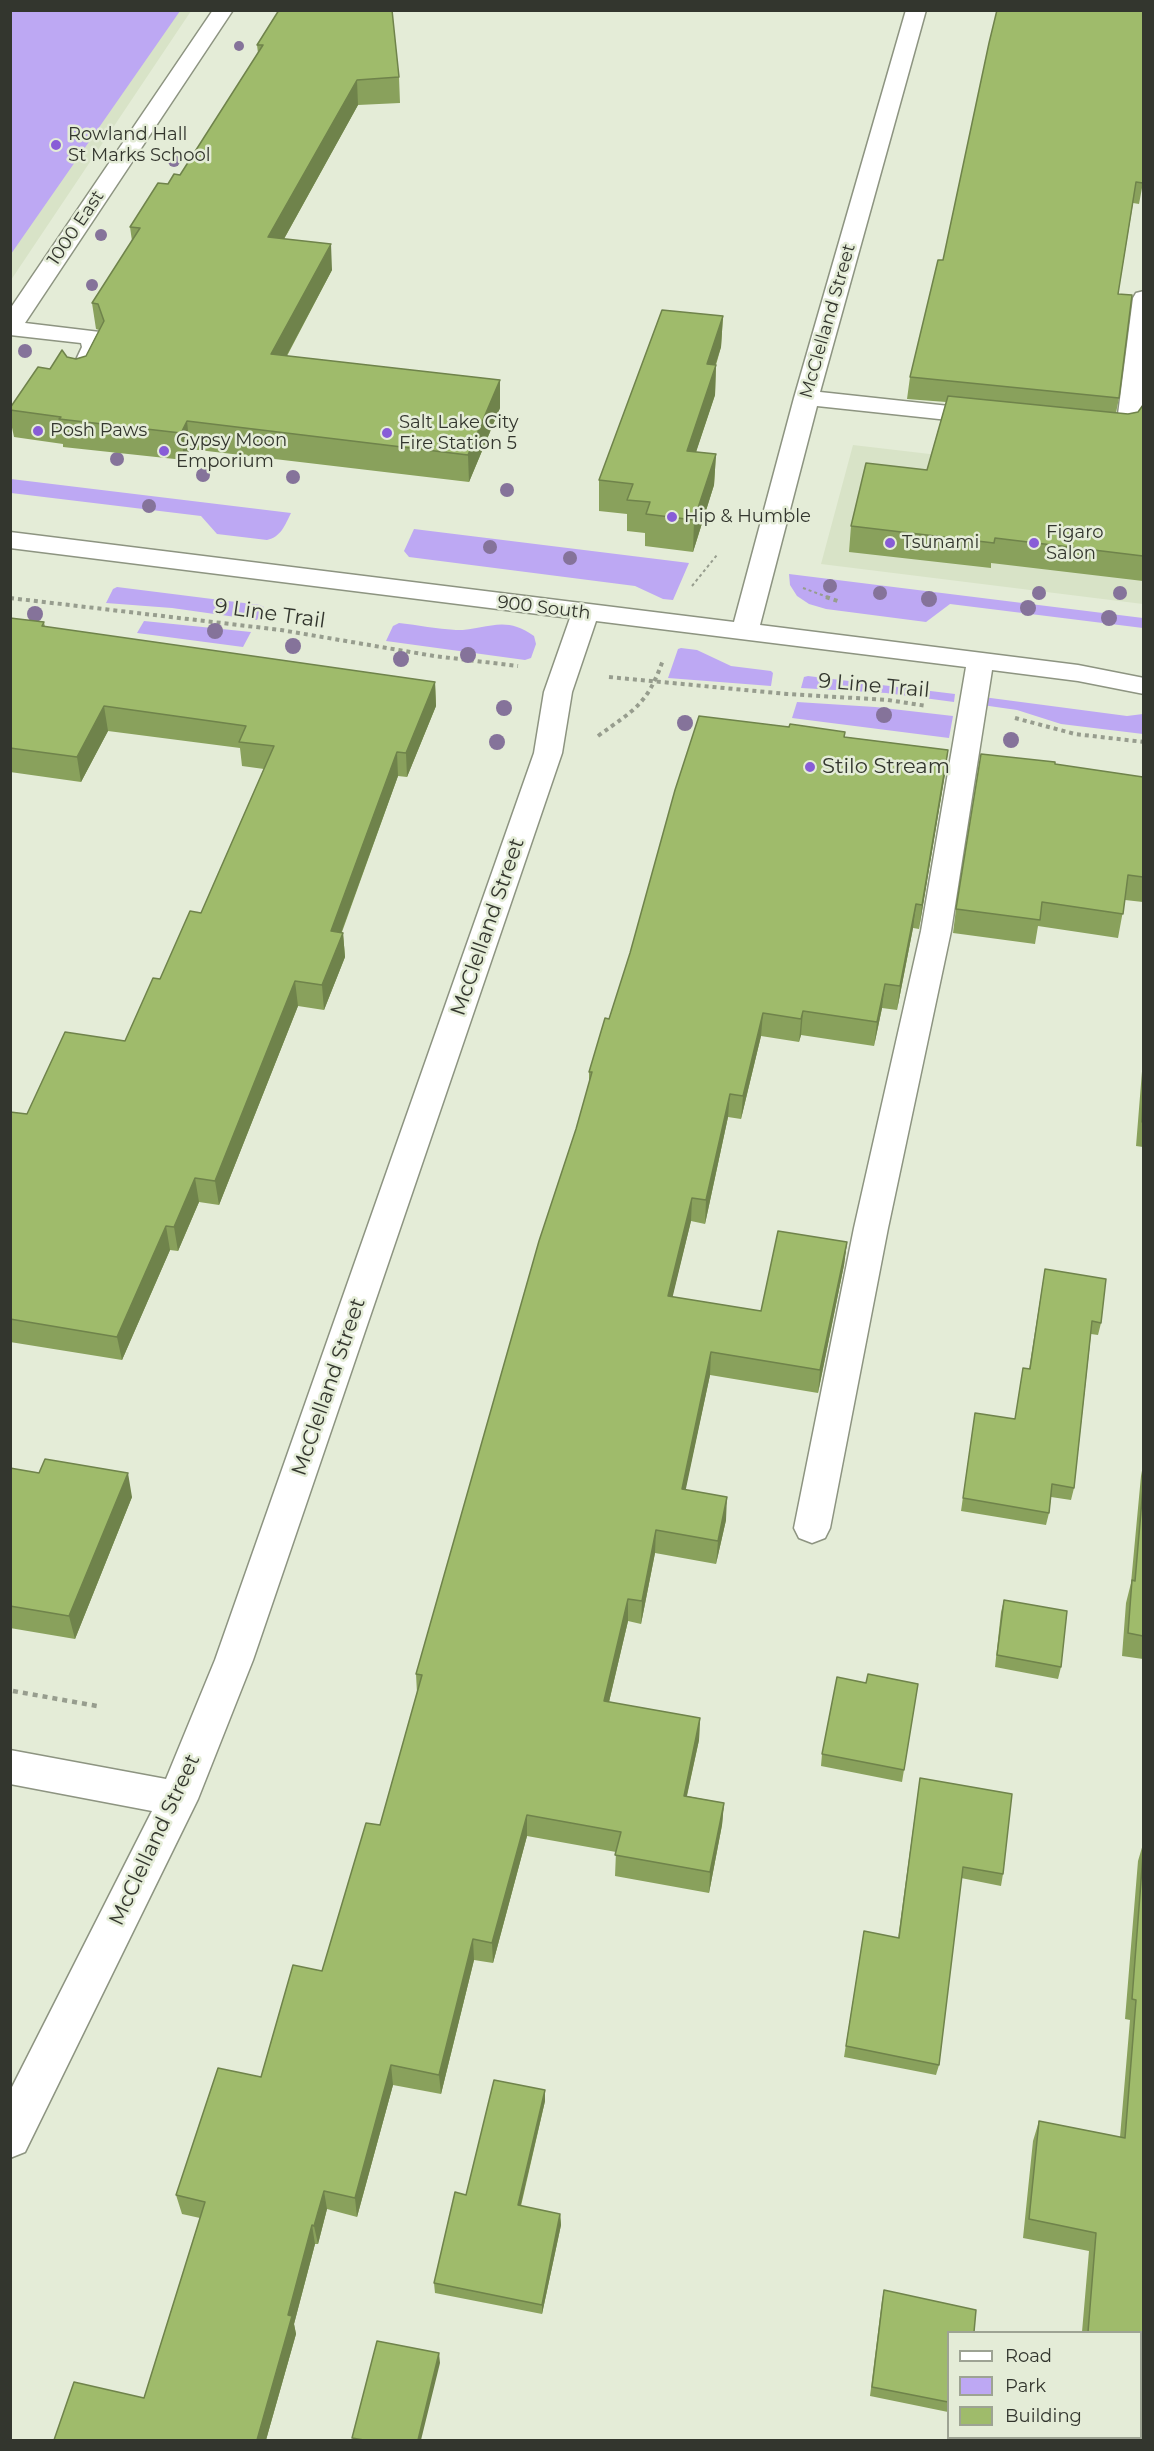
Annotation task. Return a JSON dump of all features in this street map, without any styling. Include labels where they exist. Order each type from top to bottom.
[{"type":"street","name":"1000 East","points":[[10,327],[223,10]]},
{"type":"street","name":"McClelland Street","points":[[744,633],[806,398],[916,10]]},
{"type":"street","points":[[10,281],[39,285]]},
{"type":"street","points":[[1077,426],[1124,430],[1129,425],[1143,298]]},
{"type":"street","points":[[10,327],[92,337],[94,347],[80,377]]},
{"type":"street","points":[[806,398],[1007,419]]},
{"type":"street","name":"900 South","points":[[10,540],[1078,673],[1143,686]]},
{"type":"street","name":"McClelland Street","points":[[10,2137],[178,1799],[234,1660],[544,765],[552,734],[558,692],[585,613]]},
{"type":"street","points":[[812,1528],[871,1228],[936,931],[980,661]]},
{"type":"street","name":"900 South","points":[[1078,673],[1143,675]]},
{"type":"street","points":[[10,1767],[178,1799]]},
{"type":"path","points":[[688,592],[698,576],[712,561]]},
{"type":"path","name":"9 Line Trail","points":[[10,598],[281,630],[434,656],[525,667]]},
{"type":"path","points":[[590,743],[643,703],[655,683],[664,655]]},
{"type":"path","name":"9 Line Trail","points":[[598,676],[787,694],[888,700],[1022,719],[1075,734],[1143,742]]},
{"type":"path","points":[[13,1691],[97,1706]]},
{"type":"shaded area","name":"Rowland Hall St Marks School","points":[[11,11],[191,11],[11,280]]},
{"type":"shaded area","points":[[853,445],[1143,479],[1143,604],[821,564]]},
{"type":"green space","name":"Rowland Hall St Marks School","points":[[10,11],[180,11],[11,254],[10,254]]},
{"type":"green space","points":[[11,479],[291,513],[279,533],[267,540],[217,534],[201,516],[11,493]]},
{"type":"green space","points":[[414,529],[689,563],[673,600],[663,599],[635,586],[409,557],[404,551]]},
{"type":"green space","points":[[789,574],[1143,618],[1143,628],[950,604],[926,622],[826,609],[809,604],[797,596],[790,585]]},
{"type":"green space","points":[[117,587],[264,607],[257,620],[172,608],[106,603],[113,589]]},
{"type":"green space","points":[[144,621],[251,632],[243,647],[137,633]]},
{"type":"green space","points":[[399,623],[456,630],[504,624],[523,629],[534,636],[536,644],[531,658],[525,660],[386,641],[393,626]]},
{"type":"green space","points":[[678,649],[697,650],[731,666],[771,671],[773,673],[771,686],[668,678]]},
{"type":"green space","points":[[804,677],[955,694],[954,702],[886,693],[801,688]]},
{"type":"green space","points":[[983,697],[1127,716],[1143,714],[1143,734],[1061,724],[1017,710],[982,705]]},
{"type":"green space","points":[[797,702],[875,707],[953,716],[949,738],[792,718]]},
{"type":"building","points":[[279,10],[392,10],[399,77],[357,80],[268,237],[331,244],[271,354],[500,380],[468,455],[187,421],[181,433],[59,419],[61,417],[10,410],[38,367],[50,369],[62,350],[67,357],[76,359],[86,356],[104,321],[98,304],[92,303],[140,228],[130,227],[158,183],[168,184],[174,174],[180,175],[263,45],[257,45]]},
{"type":"building","points":[[997,10],[1143,10],[1143,183],[1136,182],[1118,294],[1132,295],[1119,398],[910,377],[938,260],[943,260]]},
{"type":"building","points":[[662,310],[723,316],[707,364],[716,365],[687,451],[716,454],[694,520],[646,514],[650,502],[627,500],[633,484],[599,480]]},
{"type":"building","points":[[948,396],[1128,414],[1138,412],[1143,405],[1143,556],[995,538],[994,543],[851,526],[866,463],[927,470]]},
{"type":"building","points":[[10,618],[44,622],[42,626],[435,682],[406,753],[397,752],[331,931],[343,933],[322,985],[295,981],[215,1181],[195,1178],[174,1227],[166,1226],[117,1337],[10,1319],[10,1112],[27,1114],[65,1032],[125,1041],[153,978],[160,979],[190,911],[201,913],[274,746],[239,742],[246,726],[104,706],[77,757],[10,748]]},
{"type":"building","points":[[699,716],[789,727],[790,724],[845,732],[844,737],[948,750],[922,905],[916,904],[900,986],[885,984],[877,1022],[803,1011],[801,1019],[763,1013],[743,1096],[730,1094],[706,1200],[692,1198],[668,1296],[761,1311],[778,1231],[847,1242],[820,1370],[711,1352],[682,1489],[727,1497],[718,1541],[656,1530],[642,1601],[628,1599],[604,1701],[700,1718],[684,1796],[724,1803],[710,1872],[615,1855],[621,1832],[527,1815],[492,1943],[473,1939],[439,2075],[391,2065],[355,2198],[324,2191],[314,2226],[312,2225],[288,2315],[292,2316],[257,2440],[54,2440],[74,2382],[144,2398],[205,2202],[176,2195],[218,2068],[261,2077],[293,1965],[322,1971],[366,1823],[380,1825],[422,1675],[416,1674],[539,1241],[576,1129],[592,1072],[589,1072],[605,1018],[609,1019],[630,953],[675,790]]},
{"type":"building","points":[[981,754],[1055,762],[1055,764],[1143,777],[1143,877],[1128,875],[1123,914],[1042,902],[1040,920],[956,909]]},
{"type":"building","points":[[1045,1269],[1106,1279],[1101,1323],[1092,1321],[1074,1488],[1052,1484],[1049,1513],[963,1498],[975,1413],[1015,1419],[1023,1368],[1030,1369]]},
{"type":"building","points":[[45,1459],[128,1473],[69,1616],[10,1606],[10,1468],[39,1473]]},
{"type":"building","points":[[1143,1488],[1143,1636],[1128,1633]]},
{"type":"building","points":[[1004,1600],[1067,1611],[1061,1667],[997,1655]]},
{"type":"building","points":[[868,1674],[918,1684],[904,1770],[822,1754],[837,1677],[866,1683]]},
{"type":"building","points":[[920,1778],[1012,1794],[1003,1874],[963,1867],[939,2065],[846,2046],[864,1931],[899,1938]]},
{"type":"building","points":[[1143,1855],[1143,2395],[1142,2331],[1088,2331],[1096,2233],[1029,2219],[1039,2121],[1125,2138],[1136,2000],[1132,1999]]},
{"type":"building","points":[[494,2080],[545,2090],[518,2205],[560,2214],[542,2305],[434,2283],[455,2192],[466,2195]]},
{"type":"building","points":[[884,2290],[976,2310],[974,2331],[947,2331],[947,2402],[872,2387]]},
{"type":"building","points":[[377,2341],[439,2353],[418,2440],[352,2438]]},
{"type":"place","name":"Rowland Hall St Marks School","points":[[56,145]]},
{"type":"place","name":"Posh Paws","points":[[38,431]]},
{"type":"place","name":"Salt Lake City Fire Station 5","points":[[387,433]]},
{"type":"place","name":"Gypsy Moon Emporium","points":[[164,451]]},
{"type":"place","name":"Hip & Humble","points":[[672,517]]},
{"type":"place","name":"Tsunami","points":[[890,543]]},
{"type":"place","name":"Figaro Salon","points":[[1034,543]]},
{"type":"place","name":"Stilo Stream","points":[[810,767]]}]
